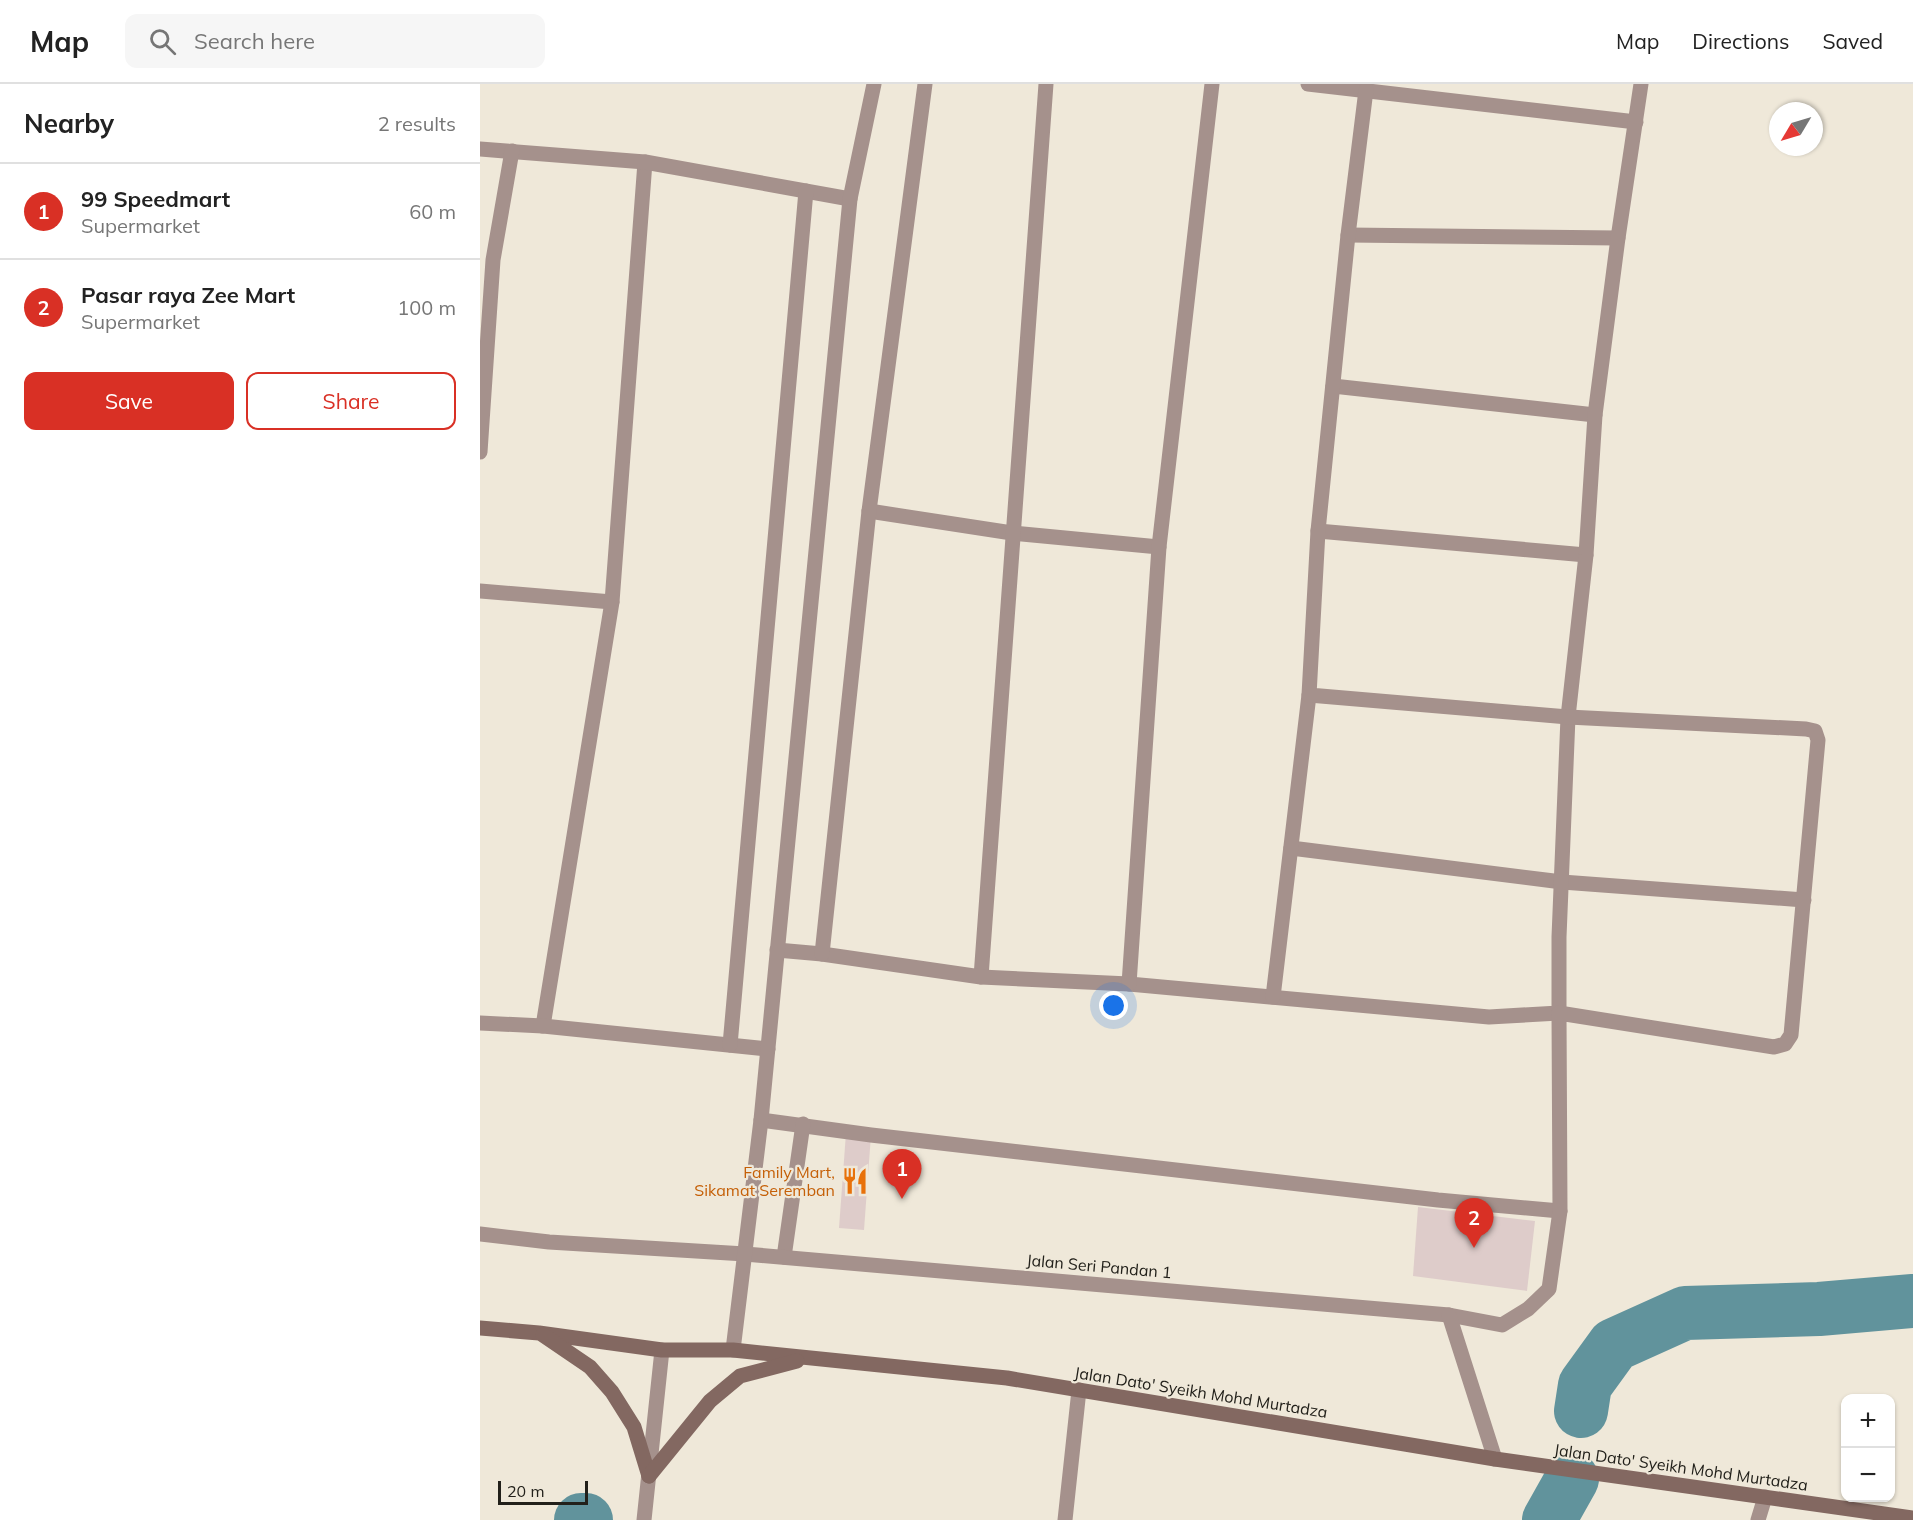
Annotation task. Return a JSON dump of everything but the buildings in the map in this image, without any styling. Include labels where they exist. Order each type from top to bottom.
[{"type":"main road","name":"Jalan Dato' Syeikh Mohd Murtadza","points":[[480,1328],[539,1333],[662,1350],[733,1350],[1007,1378],[1495,1459],[1913,1518]]},
{"type":"main road","points":[[539,1333],[590,1367],[612,1392],[634,1427],[649,1476]]},
{"type":"main road","points":[[649,1476],[710,1401],[740,1376],[806,1359]]},
{"type":"street","points":[[733,1350],[761,1120],[850,199],[874,84]]},
{"type":"street","points":[[822,954],[869,511],[925,84]]},
{"type":"street","points":[[981,977],[1046,84]]},
{"type":"street","points":[[1129,984],[1159,547],[1212,84]]},
{"type":"street","points":[[1308,84],[1636,122]]},
{"type":"street","name":"Jalan Seri Pandan 1","points":[[480,1234],[549,1242],[784,1257],[1449,1315],[1502,1325],[1528,1309],[1549,1289],[1560,1210],[1559,936],[1568,717],[1586,555],[1595,415],[1641,84]]},
{"type":"street","points":[[1274,997],[1309,695],[1318,531],[1348,235],[1366,90]]},
{"type":"street","points":[[480,149],[645,162],[850,199]]},
{"type":"street","points":[[480,452],[485,305],[512,151]]},
{"type":"street","points":[[543,1026],[612,602],[645,162]]},
{"type":"street","points":[[730,1045],[806,190]]},
{"type":"street","points":[[1348,235],[1618,238]]},
{"type":"street","points":[[1333,386],[1595,415]]},
{"type":"street","points":[[869,511],[1012,533],[1159,547]]},
{"type":"street","points":[[1318,531],[1586,555]]},
{"type":"street","points":[[480,591],[612,602]]},
{"type":"street","points":[[777,950],[822,954],[981,977],[1129,984],[1489,1017],[1559,1013],[1774,1047],[1785,1044],[1791,1035],[1804,900],[1818,740],[1815,731],[1568,717],[1309,695]]},
{"type":"street","points":[[1291,848],[1562,882],[1804,900]]},
{"type":"street","points":[[480,1023],[543,1026],[768,1049]]},
{"type":"street","points":[[761,1120],[871,1135],[1438,1200],[1560,1210]]},
{"type":"street","points":[[784,1257],[803,1124]]},
{"type":"street","points":[[1449,1315],[1495,1459]]},
{"type":"street","points":[[644,1520],[662,1350]]},
{"type":"street","points":[[1065,1520],[1079,1390]]},
{"type":"street","points":[[1758,1520],[1765,1497]]},
{"type":"waterway","points":[[1581,1411],[1585,1385],[1614,1345],[1685,1313],[1819,1309],[1913,1301]]},
{"type":"waterway","points":[[1549,1520],[1572,1479]]},
{"type":"waterway","points":[[581,1520],[586,1520]]},
{"type":"place","name":"Family Mart, Sikamat Seremban","points":[[855,1181]]},
{"type":"place","name":"99 Speedmart","points":[[902,1199]]},
{"type":"place","name":"Pasar raya Zee Mart","points":[[1474,1248]]}]
